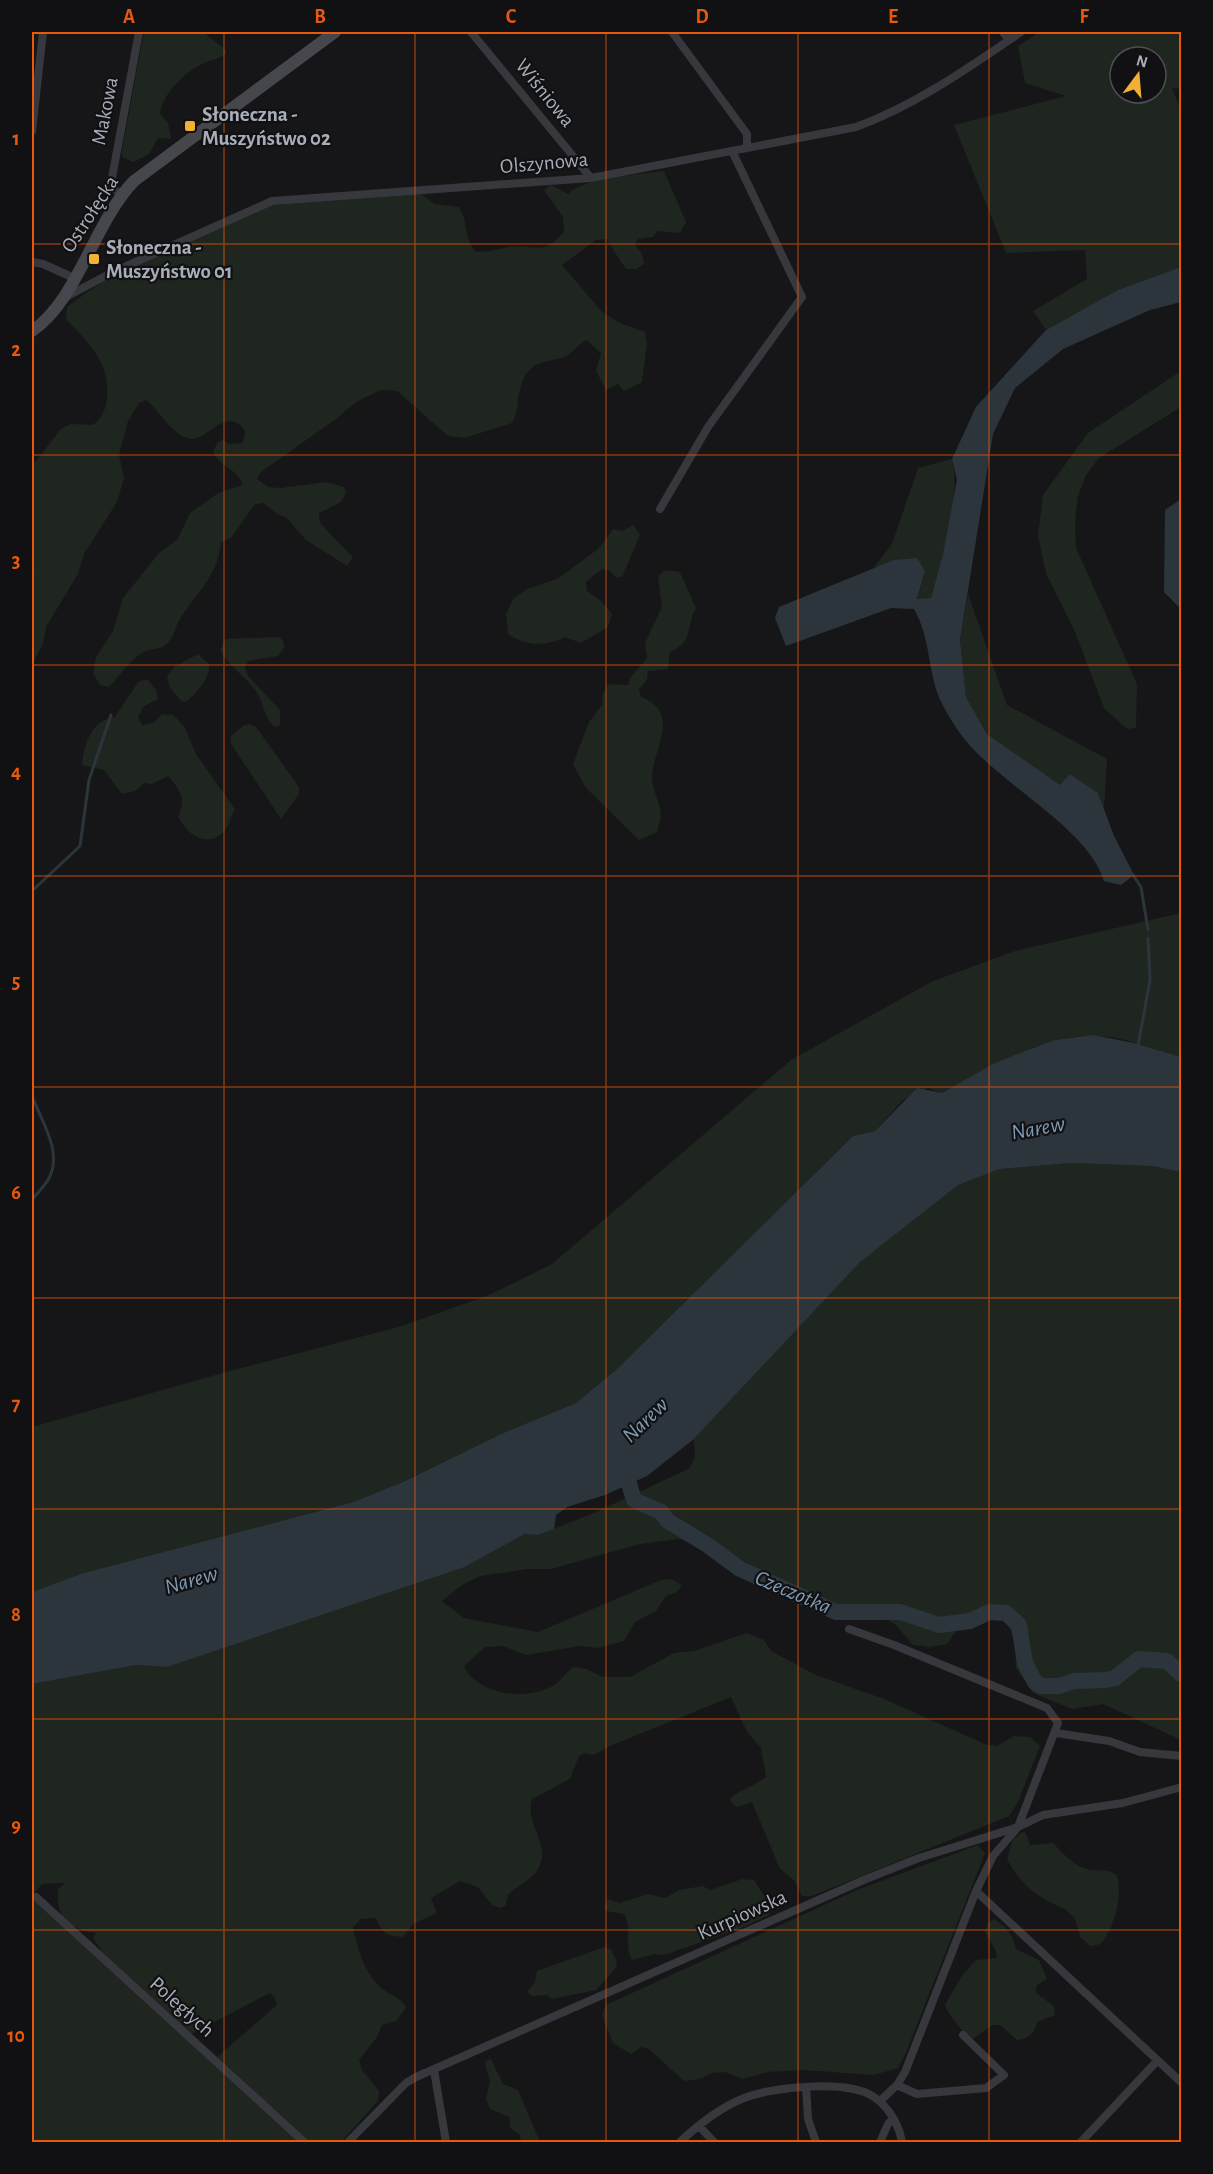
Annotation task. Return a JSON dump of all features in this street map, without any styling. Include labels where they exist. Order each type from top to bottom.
[{"type":"street","points":[[32,131],[43,32]]},
{"type":"street","name":"Makowa","points":[[120,195],[114,188],[112,178],[139,32]]},
{"type":"street","name":"Ostrołęcka","points":[[32,331],[49,317],[62,299],[120,195],[148,169],[335,32]]},
{"type":"street","name":"Wiśniowa","points":[[471,32],[591,178]]},
{"type":"street","points":[[672,32],[747,134],[747,148]]},
{"type":"street","points":[[1003,32],[1009,40]]},
{"type":"street","name":"Olszynowa","points":[[62,299],[111,273],[272,201],[591,178],[856,127],[886,116],[923,97],[1021,32]]},
{"type":"street","points":[[660,509],[708,427],[802,297],[732,151]]},
{"type":"street","points":[[32,262],[44,264],[74,278]]},
{"type":"street","points":[[849,1629],[894,1644],[1047,1708],[1058,1723],[1018,1827],[993,1857],[976,1892],[905,2072],[897,2085],[880,2101]]},
{"type":"street","points":[[1056,1733],[1109,1741],[1147,1754],[1182,1756]]},
{"type":"street","name":"Kurpiowska","points":[[348,2142],[406,2083],[866,1879],[919,1857],[1018,1827],[1043,1815],[1123,1803],[1182,1787]]},
{"type":"street","points":[[976,1892],[1182,2083]]},
{"type":"street","name":"Poległych","points":[[36,1898],[304,2142]]},
{"type":"street","points":[[897,2085],[917,2094],[986,2088],[1004,2075],[963,2035]]},
{"type":"street","points":[[1081,2142],[1157,2061]]},
{"type":"street","points":[[434,2070],[446,2142]]},
{"type":"street","points":[[806,2087],[808,2119],[816,2142]]},
{"type":"street","points":[[680,2142],[699,2126],[742,2099],[777,2089],[806,2087],[859,2090],[880,2101],[893,2119],[902,2142]]},
{"type":"street","points":[[880,2142],[888,2124],[893,2119]]},
{"type":"street","points":[[699,2126],[714,2142]]},
{"type":"shaded area","points":[[144,32],[203,32],[227,51],[219,58],[195,68],[175,84],[165,99],[160,114],[168,123],[171,139],[158,138],[149,154],[133,162],[122,157],[122,150]]},
{"type":"shaded area","points":[[1040,32],[1180,32],[1182,35],[1181,89],[1172,88],[1181,111],[1181,267],[1118,290],[1046,330],[1033,311],[1087,279],[1085,250],[1006,253],[954,125],[1066,96],[1025,83],[1018,46]]},
{"type":"shaded area","points":[[664,171],[686,222],[680,233],[657,231],[653,237],[638,239],[635,245],[642,254],[644,264],[636,269],[626,269],[606,239],[596,240],[562,265],[602,312],[622,324],[645,332],[647,344],[642,382],[624,391],[618,384],[606,390],[596,371],[601,353],[586,340],[567,356],[539,364],[529,370],[520,388],[512,423],[464,438],[448,436],[397,391],[381,390],[356,402],[336,419],[261,472],[257,479],[268,487],[280,488],[327,482],[344,487],[346,493],[341,502],[319,513],[320,523],[353,557],[347,566],[306,540],[286,517],[277,514],[264,503],[255,504],[231,538],[221,542],[216,565],[180,619],[170,641],[160,648],[146,651],[135,658],[109,687],[100,685],[93,673],[96,657],[113,631],[123,598],[159,553],[177,540],[190,513],[218,493],[243,485],[237,475],[220,462],[213,452],[217,443],[223,440],[230,444],[243,443],[245,431],[238,424],[232,421],[225,422],[204,435],[192,439],[173,429],[146,400],[139,403],[128,421],[119,455],[124,478],[117,502],[84,554],[78,574],[46,627],[43,643],[32,665],[32,466],[61,429],[71,424],[93,425],[103,412],[107,396],[105,373],[101,363],[96,353],[66,319],[67,307],[89,291],[137,263],[263,207],[279,203],[420,193],[435,204],[459,207],[469,240],[476,252],[518,246],[539,248],[551,244],[564,231],[563,217],[544,190],[551,185],[568,194],[599,180]]},
{"type":"shaded area","points":[[1181,371],[1181,407],[1099,458],[1086,475],[1078,496],[1075,521],[1076,548],[1137,684],[1136,728],[1127,729],[1104,708],[1075,632],[1046,573],[1038,536],[1043,495],[1088,433]]},
{"type":"shaded area","points":[[952,459],[953,510],[945,547],[931,598],[917,600],[925,572],[871,571],[892,544],[918,468]]},
{"type":"shaded area","points":[[633,525],[640,535],[622,577],[616,577],[608,570],[602,569],[586,582],[587,591],[601,601],[612,614],[608,627],[581,643],[565,637],[536,644],[522,641],[508,634],[506,614],[514,598],[527,589],[557,579],[598,549],[613,529],[622,531]]},
{"type":"shaded area","points":[[665,570],[680,572],[696,608],[686,638],[678,648],[670,652],[668,669],[648,671],[647,680],[639,689],[641,697],[653,704],[660,712],[663,722],[652,777],[661,812],[660,820],[657,832],[639,840],[586,788],[573,764],[589,722],[602,705],[603,693],[609,684],[628,685],[630,678],[647,658],[645,643],[662,607],[658,577]]},
{"type":"shaded area","points":[[968,594],[1007,705],[1107,759],[1104,808],[1098,793],[1070,774],[1060,786],[987,734],[966,697],[960,640]]},
{"type":"shaded area","points":[[279,637],[284,642],[284,648],[278,656],[248,661],[245,667],[248,676],[280,710],[280,725],[274,727],[253,687],[220,650],[226,639]]},
{"type":"shaded area","points":[[198,654],[209,664],[209,670],[202,685],[186,702],[181,701],[169,686],[167,677],[174,667]]},
{"type":"shaded area","points":[[147,679],[156,690],[158,699],[144,706],[138,717],[142,725],[154,723],[162,714],[173,715],[184,726],[196,754],[235,809],[227,828],[212,839],[198,838],[182,823],[178,816],[182,804],[181,794],[168,776],[152,784],[144,783],[135,791],[122,794],[104,770],[82,765],[87,741],[95,728],[107,719],[115,717],[138,682]]},
{"type":"shaded area","points":[[250,724],[256,727],[299,787],[299,794],[281,819],[231,744],[231,736],[243,726]]},
{"type":"shaded area","points":[[1181,913],[1181,1057],[1115,1038],[1092,1036],[1071,1038],[1033,1048],[1014,1056],[941,1093],[928,1088],[903,1100],[875,1131],[853,1136],[617,1369],[576,1403],[501,1434],[403,1482],[353,1502],[80,1574],[32,1592],[32,1427],[226,1372],[402,1326],[489,1295],[552,1264],[791,1060],[933,981],[1015,951]]},
{"type":"shaded area","points":[[1070,1163],[1153,1166],[1181,1172],[1181,1740],[1103,1704],[1072,1709],[1033,1693],[1016,1668],[1015,1640],[1006,1621],[995,1619],[956,1631],[947,1644],[929,1647],[913,1645],[896,1625],[883,1617],[829,1616],[762,1581],[744,1578],[697,1546],[680,1539],[640,1544],[551,1569],[528,1569],[480,1576],[462,1585],[442,1601],[464,1618],[538,1632],[661,1580],[671,1579],[682,1585],[677,1592],[666,1596],[656,1611],[635,1622],[624,1641],[599,1648],[580,1646],[526,1655],[503,1646],[485,1647],[464,1666],[470,1676],[480,1683],[503,1693],[542,1691],[556,1684],[574,1667],[586,1669],[603,1677],[630,1677],[674,1653],[694,1651],[747,1633],[764,1640],[771,1651],[816,1675],[884,1699],[987,1745],[997,1746],[1014,1736],[1030,1737],[1040,1746],[1018,1802],[1009,1816],[812,1896],[802,1896],[794,1880],[780,1869],[752,1802],[738,1807],[733,1805],[730,1799],[766,1777],[761,1748],[747,1732],[731,1697],[593,1755],[584,1753],[579,1756],[570,1779],[532,1799],[531,1816],[540,1841],[542,1858],[533,1876],[508,1895],[506,1905],[501,1908],[492,1905],[478,1887],[460,1881],[431,1898],[437,1913],[413,1924],[403,1937],[386,1933],[380,1928],[376,1918],[361,1919],[353,1927],[360,1953],[371,1977],[384,1990],[402,2002],[406,2008],[396,2021],[382,2025],[377,2037],[359,2060],[362,2070],[379,2091],[378,2101],[341,2142],[307,2142],[217,2057],[277,2005],[270,1993],[191,2034],[104,1954],[93,1938],[96,1933],[78,1928],[65,1920],[59,1907],[58,1889],[65,1883],[42,1884],[32,1895],[32,1684],[136,1665],[167,1667],[465,1567],[525,1534],[538,1535],[594,1513],[690,1468],[695,1457],[694,1439],[860,1261],[915,1216],[958,1185],[1000,1169]]},
{"type":"shaded area","points":[[1022,1832],[1026,1833],[1030,1845],[1053,1843],[1075,1864],[1117,1875],[1119,1893],[1116,1911],[1110,1929],[1101,1944],[1090,1946],[1080,1937],[1071,1914],[1036,1893],[1014,1870],[1007,1859],[1012,1841]]},
{"type":"shaded area","points":[[978,1845],[985,1853],[898,2068],[874,2075],[803,2070],[768,2072],[743,2079],[725,2072],[712,2073],[700,2079],[684,2081],[649,2049],[641,2047],[631,2054],[613,2043],[602,2015],[606,2005],[857,1890]]},
{"type":"shaded area","points":[[742,1879],[754,1880],[772,1908],[769,1915],[739,1929],[664,1955],[654,1954],[632,1960],[628,1949],[628,1926],[624,1914],[606,1911],[604,1908],[608,1899],[619,1903],[648,1894],[665,1898],[679,1890],[703,1886],[710,1890]]},
{"type":"shaded area","points":[[32,1898],[299,2142],[32,2142]]},
{"type":"shaded area","points":[[994,1919],[1008,1931],[1016,1949],[1039,1960],[1047,1979],[1036,1986],[1036,1993],[1054,2006],[1055,2015],[1037,2022],[1033,2033],[1017,2040],[1000,2025],[993,2025],[973,2039],[966,2037],[945,2005],[963,1974],[976,1960],[997,1958],[996,1951],[985,1932],[988,1923]]},
{"type":"shaded area","points":[[604,1947],[611,1949],[617,1962],[616,1968],[596,1990],[552,1999],[547,1995],[532,1996],[527,1992],[535,1982],[537,1971]]},
{"type":"shaded area","points":[[491,2059],[503,2084],[518,2090],[540,2142],[522,2142],[519,2134],[510,2128],[510,2117],[490,2109],[486,2099],[490,2081],[485,2064]]},
{"type":"water","points":[[1181,267],[1181,302],[1150,310],[1063,349],[1015,388],[993,434],[960,640],[966,697],[987,734],[1060,785],[1070,774],[1098,793],[1114,836],[1134,875],[1121,885],[1104,881],[1095,861],[1080,842],[977,754],[962,736],[937,692],[923,629],[914,609],[891,608],[786,646],[775,618],[779,607],[894,560],[917,558],[925,571],[917,599],[931,598],[943,554],[957,480],[952,459],[976,407],[1046,330],[1118,290]]},
{"type":"water","points":[[1181,499],[1181,609],[1164,592],[1165,510]]},
{"type":"water","name":"Narew","points":[[1093,1035],[1134,1043],[1181,1057],[1181,1172],[1153,1166],[1070,1163],[1000,1169],[958,1185],[860,1262],[694,1439],[647,1476],[605,1495],[567,1507],[556,1515],[554,1529],[538,1535],[525,1534],[465,1567],[167,1667],[136,1665],[32,1684],[32,1592],[80,1574],[353,1502],[403,1482],[501,1434],[576,1403],[617,1369],[853,1136],[875,1131],[917,1088],[942,1093],[993,1064],[1025,1051],[1055,1040]]},
{"type":"waterway","points":[[32,891],[80,846],[89,780],[111,715]]},
{"type":"waterway","points":[[1133,875],[1141,887],[1148,930]]},
{"type":"waterway","points":[[1138,1046],[1150,980],[1148,938]]},
{"type":"waterway","points":[[32,1096],[49,1136],[54,1158],[49,1178],[32,1200]]},
{"type":"waterway","name":"Czeczotka","points":[[623,1463],[634,1500],[661,1512],[668,1521],[709,1546],[740,1569],[836,1612],[900,1612],[939,1625],[970,1621],[989,1612],[1006,1613],[1019,1625],[1025,1663],[1035,1682],[1041,1686],[1059,1686],[1074,1681],[1115,1678],[1139,1659],[1167,1661],[1182,1675]]},
{"type":"place","name":"Słoneczna - Muszyństwo 02","points":[[190,126]]},
{"type":"place","name":"Słoneczna - Muszyństwo 01","points":[[94,259]]}]
